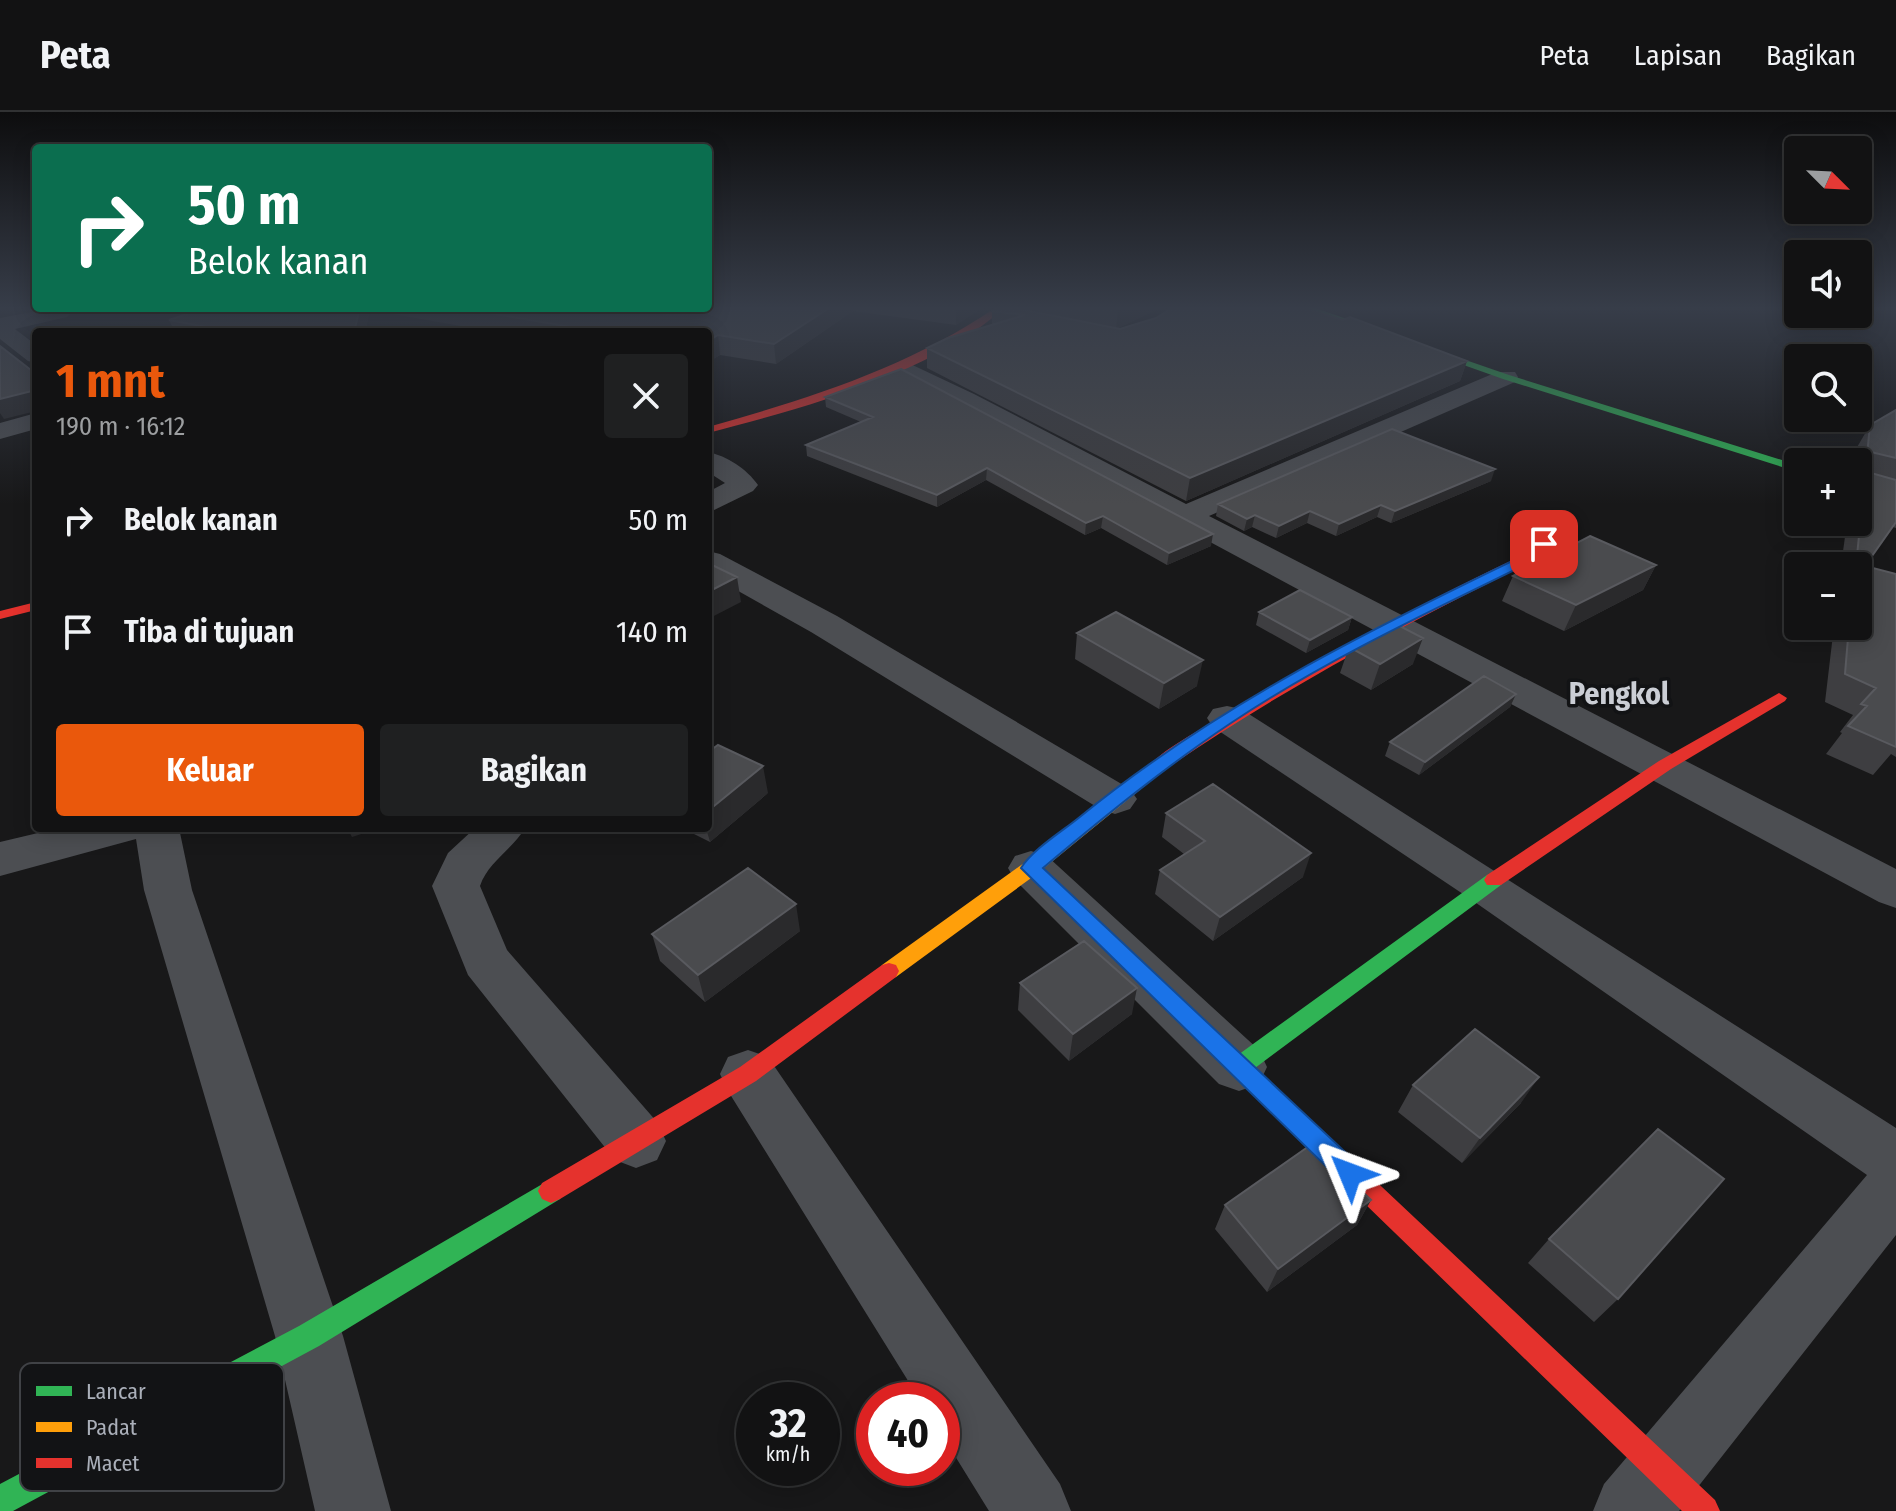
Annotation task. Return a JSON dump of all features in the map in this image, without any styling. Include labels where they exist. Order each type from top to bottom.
[{"type":"main road","points":[[712,429],[887,373]]},
{"type":"main road","points":[[1495,373],[1784,465]]},
{"type":"main road","points":[[258,1363],[309,1336],[748,1074],[1031,868],[1115,799],[1227,718],[1390,625],[1532,556],[1544,544],[1537,533]]},
{"type":"main road","points":[[0,615],[32,607]]},
{"type":"main road","points":[[1666,1498],[1239,1067],[1486,886],[1665,765],[1779,698]]},
{"type":"main road","points":[[0,1501],[20,1490]]},
{"type":"street","points":[[914,373],[1390,625],[1665,765],[1896,890]]},
{"type":"street","points":[[1187,515],[1506,377]]},
{"type":"street","points":[[0,431],[32,422]]},
{"type":"street","points":[[712,463],[743,485],[712,502]]},
{"type":"street","points":[[712,566],[824,624],[1115,799]]},
{"type":"street","points":[[1227,718],[1486,886],[1896,1161]]},
{"type":"street","points":[[0,859],[106,832]]},
{"type":"street","points":[[158,832],[168,890],[309,1336],[353,1511]]},
{"type":"street","points":[[499,832],[464,865],[456,886],[486,961],[636,1141]]},
{"type":"street","points":[[1031,868],[1239,1067]]},
{"type":"street","points":[[748,1074],[1033,1511]]},
{"type":"street","points":[[1666,1498],[1896,1187]]},
{"type":"building","points":[[0,373],[32,373],[32,391],[0,399]]},
{"type":"building","points":[[889,373],[909,373],[1213,534],[1169,553],[1103,516],[1086,523],[987,468],[937,495],[806,445],[873,417],[825,397]]},
{"type":"building","points":[[978,373],[1438,373],[1190,478]]},
{"type":"building","points":[[1896,410],[1896,458],[1872,452],[1872,448],[1868,448],[1872,424]]},
{"type":"building","points":[[1392,429],[1495,469],[1395,511],[1381,505],[1339,524],[1310,511],[1279,526],[1255,515],[1247,519],[1218,504]]},
{"type":"building","points":[[1872,473],[1896,480],[1896,522],[1872,556],[1872,552],[1857,552],[1859,536],[1872,536]]},
{"type":"building","points":[[1590,536],[1656,565],[1576,605],[1513,576]]},
{"type":"building","points":[[712,565],[737,577],[712,590]]},
{"type":"building","points":[[1872,568],[1896,574],[1896,747],[1848,726],[1867,706],[1861,704],[1876,688],[1845,674],[1848,640],[1872,640]]},
{"type":"building","points":[[1300,590],[1352,617],[1310,640],[1259,612]]},
{"type":"building","points":[[1116,612],[1203,660],[1164,683],[1077,633]]},
{"type":"building","points":[[1392,622],[1423,638],[1380,664],[1349,647]]},
{"type":"building","points":[[1484,676],[1516,694],[1425,762],[1390,742]]},
{"type":"building","points":[[718,745],[763,766],[712,808],[712,749]]},
{"type":"building","points":[[1213,784],[1311,853],[1220,917],[1160,870],[1205,841],[1166,813]]},
{"type":"building","points":[[748,868],[796,904],[698,975],[652,934]]},
{"type":"building","points":[[1084,941],[1137,988],[1073,1034],[1020,983]]},
{"type":"building","points":[[1475,1029],[1539,1077],[1480,1138],[1413,1085]]},
{"type":"building","points":[[1658,1129],[1724,1179],[1618,1299],[1549,1239]]},
{"type":"building","points":[[1312,1144],[1371,1200],[1278,1269],[1225,1205]]},
{"type":"traffic: fast","points":[[1495,373],[1784,465]]},
{"type":"traffic: fast","points":[[1307,1132],[1239,1067],[1494,880]]},
{"type":"traffic: fast","points":[[258,1363],[551,1191]]},
{"type":"traffic: fast","points":[[0,1501],[20,1490]]},
{"type":"traffic: slow","points":[[889,971],[1031,868],[1157,767]]},
{"type":"traffic: jam","points":[[712,429],[823,396],[884,373]]},
{"type":"traffic: jam","points":[[1157,767],[1293,680],[1532,556],[1544,544],[1537,533]]},
{"type":"traffic: jam","points":[[0,615],[32,607]]},
{"type":"traffic: jam","points":[[1494,880],[1665,765],[1779,698]]},
{"type":"traffic: jam","points":[[551,1191],[748,1074],[889,971]]},
{"type":"traffic: jam","points":[[1307,1132],[1704,1511]]},
{"type":"district","name":"Pengkol","points":[[1619,694]]},
{"type":"route","points":[[1350,1174],[1031,868],[1128,787],[1227,718],[1390,625],[1532,556],[1544,544]]}]
